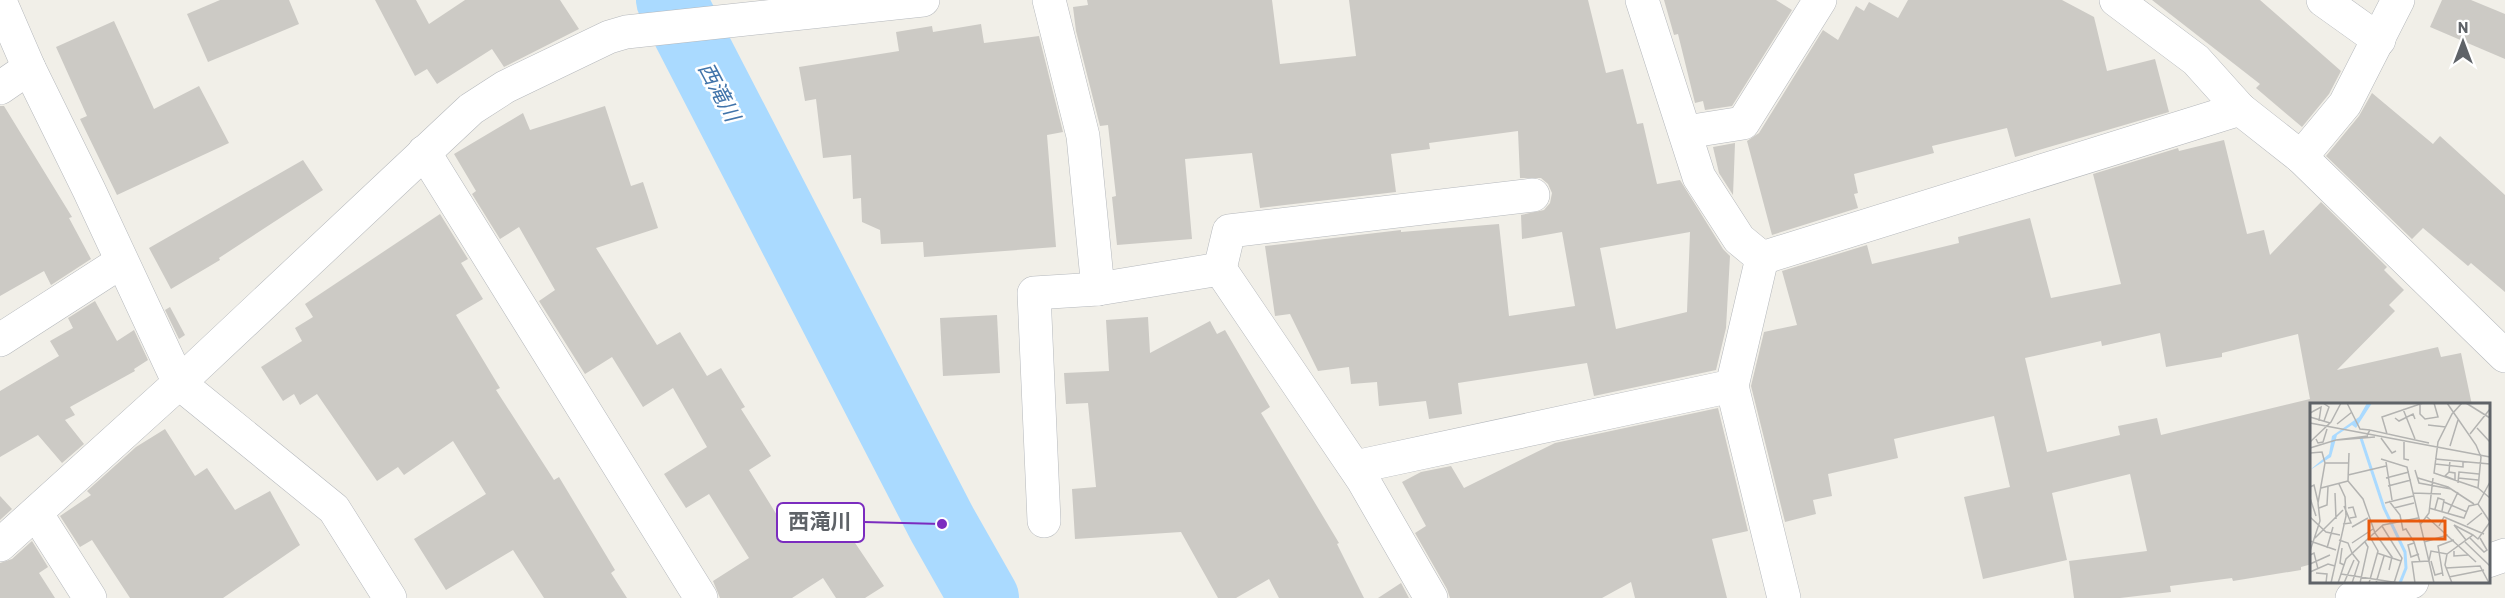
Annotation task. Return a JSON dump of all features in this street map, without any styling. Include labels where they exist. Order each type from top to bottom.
[{"type":"street","points":[[0,545],[179,383],[424,152],[471,110],[505,87],[609,37],[626,32],[923,0]]},
{"type":"street","points":[[1049,0],[1083,136],[1098,289]]},
{"type":"street","points":[[1642,0],[1699,177],[1738,239],[1762,258]]},
{"type":"street","points":[[1686,132],[1743,123],[1820,0]]},
{"type":"street","points":[[2116,0],[2196,60],[2240,109],[2301,157],[2505,356]]},
{"type":"street","points":[[2323,0],[2379,40]]},
{"type":"street","points":[[2301,157],[2345,104],[2398,0]]},
{"type":"street","points":[[0,1],[29,68],[89,189],[179,383],[334,509],[390,598]]},
{"type":"street","points":[[0,88],[29,68]]},
{"type":"street","points":[[1762,258],[2240,109]]},
{"type":"street","points":[[424,152],[701,598]]},
{"type":"street","points":[[1431,598],[1355,467],[1220,269],[1229,231],[1533,195]]},
{"type":"street","points":[[1762,258],[1731,386],[1784,598]]},
{"type":"street","points":[[0,340],[121,262]]},
{"type":"street","points":[[1044,522],[1034,292],[1098,289],[1220,269]]},
{"type":"street","points":[[1355,467],[1731,386]]},
{"type":"street","points":[[36,513],[90,598]]},
{"type":"street","points":[[2490,560],[2505,555]]},
{"type":"street","points":[[2352,598],[2408,583]]},
{"type":"building","points":[[220,0],[289,0],[299,24],[208,62],[187,14]]},
{"type":"building","points":[[375,0],[416,0],[429,24],[465,0],[560,0],[579,29],[504,67],[492,49],[437,84],[427,69],[415,76]]},
{"type":"building","points":[[1087,0],[1272,0],[1280,64],[1356,56],[1349,0],[1588,0],[1606,73],[1623,69],[1637,124],[1643,123],[1657,184],[1680,180],[1723,249],[1730,256],[1726,328],[1716,370],[1594,396],[1587,363],[1458,383],[1462,414],[1429,419],[1426,401],[1379,406],[1377,382],[1351,384],[1349,367],[1318,371],[1290,314],[1275,316],[1265,246],[1401,230],[1401,232],[1499,224],[1509,316],[1575,306],[1562,232],[1522,239],[1521,215],[1544,210],[1550,203],[1552,193],[1548,184],[1541,178],[1520,178],[1518,131],[1429,143],[1430,149],[1391,154],[1396,192],[1260,208],[1252,153],[1185,159],[1192,239],[1117,245],[1112,197],[1116,196],[1108,125],[1100,126],[1076,31],[1073,7],[1088,5]],"holes":[[[1690,232],[1687,312],[1616,329],[1600,248]]]},
{"type":"building","points":[[1664,0],[1776,0],[1792,10],[1732,106],[1705,110],[1703,101],[1695,103],[1678,34],[1674,35]]},
{"type":"building","points":[[1908,0],[2062,0],[2094,17],[2107,71],[2155,59],[2169,112],[2015,157],[2007,128],[1932,146],[1934,153],[1854,174],[1858,193],[1854,194],[1858,208],[1772,235],[1747,141],[1759,133],[1823,30],[1838,40],[1856,6],[1864,11],[1869,2],[1898,18]]},
{"type":"building","points":[[2152,0],[2260,0],[2341,71],[2329,94],[2302,127],[2256,88],[2260,84]]},
{"type":"building","points":[[2442,0],[2471,0],[2505,14],[2505,59],[2430,27]]},
{"type":"building","points":[[114,21],[154,109],[199,86],[229,143],[117,195],[80,119],[87,116],[56,47]]},
{"type":"building","points":[[981,24],[984,43],[1039,36],[1063,132],[1047,135],[1056,247],[924,257],[923,242],[881,244],[880,230],[862,222],[861,198],[853,199],[851,155],[823,158],[816,99],[805,101],[799,67],[899,51],[896,32],[932,26],[933,32]]},
{"type":"building","points":[[2372,93],[2433,144],[2440,136],[2505,195],[2505,292],[2471,263],[2468,266],[2423,228],[2412,239],[2326,156],[2359,116]]},
{"type":"building","points":[[0,106],[4,106],[72,217],[69,218],[91,259],[51,285],[44,271],[0,296]]},
{"type":"building","points":[[605,106],[631,186],[643,182],[658,228],[596,248],[657,345],[680,332],[707,376],[721,368],[745,407],[741,409],[771,456],[749,470],[793,541],[835,513],[884,586],[865,598],[836,598],[823,578],[792,598],[720,598],[713,581],[749,558],[709,494],[686,508],[664,474],[707,447],[673,388],[643,407],[612,357],[585,374],[539,301],[555,290],[519,227],[500,239],[472,194],[476,191],[454,154],[523,113],[530,130]]},
{"type":"building","points":[[2224,140],[2247,234],[2264,230],[2270,255],[2321,202],[2387,267],[2384,270],[2404,290],[2389,305],[2395,311],[2337,370],[2438,347],[2441,357],[2461,353],[2472,403],[2310,403],[2310,565],[2301,567],[2301,570],[2233,581],[2232,578],[2170,586],[2171,592],[2120,598],[2074,598],[2069,561],[2147,551],[2130,474],[2052,493],[2067,560],[1983,579],[1964,497],[2010,487],[1994,416],[1894,439],[1898,458],[1828,474],[1832,496],[1813,500],[1816,514],[1785,522],[1751,386],[1764,332],[1797,325],[1782,271],[1867,245],[1872,264],[1959,243],[1958,237],[2030,218],[2051,298],[2121,284],[2093,174],[2178,148],[2179,151]],"holes":[[[2160,333],[2166,367],[2222,357],[2222,353],[2298,334],[2310,399],[2161,435],[2157,418],[2118,426],[2120,435],[2047,452],[2025,358],[2101,341],[2102,346]]]},
{"type":"building","points":[[1735,143],[1733,195],[1719,173],[1713,147]]},
{"type":"building","points":[[303,160],[323,190],[219,258],[220,260],[171,289],[149,248]]},
{"type":"building","points":[[440,214],[468,259],[461,263],[483,299],[456,315],[500,388],[496,390],[554,480],[559,477],[615,570],[611,573],[627,598],[544,598],[513,550],[446,590],[414,539],[486,494],[453,441],[404,475],[398,467],[377,481],[317,394],[300,405],[294,394],[283,401],[261,367],[302,341],[295,328],[313,317],[305,304]]},
{"type":"building","points":[[95,301],[117,341],[134,330],[148,360],[134,369],[135,371],[70,407],[75,415],[65,420],[84,444],[62,463],[38,435],[0,457],[0,391],[59,356],[50,341],[73,328],[68,318]]},
{"type":"building","points":[[170,307],[185,335],[179,339],[165,310]]},
{"type":"building","points":[[997,315],[1000,373],[943,376],[940,318]]},
{"type":"building","points":[[1148,317],[1150,353],[1210,321],[1217,334],[1225,330],[1270,407],[1261,413],[1339,543],[1337,544],[1364,598],[1279,598],[1269,579],[1236,598],[1218,598],[1181,532],[1075,539],[1072,489],[1096,487],[1088,403],[1066,404],[1064,373],[1109,371],[1106,320]]},
{"type":"building","points":[[1718,408],[1748,531],[1712,539],[1727,598],[1635,598],[1631,582],[1602,598],[1450,598],[1415,533],[1426,526],[1402,482],[1421,472],[1451,466],[1464,488],[1555,443]]},
{"type":"building","points":[[165,429],[195,476],[207,468],[235,510],[270,491],[300,545],[223,598],[130,598],[92,540],[80,547],[60,516],[91,495],[87,491],[136,447]]},
{"type":"building","points":[[0,496],[12,509],[0,520]]},
{"type":"building","points":[[32,541],[48,567],[39,573],[55,598],[0,598],[0,563],[12,559]]},
{"type":"building","points":[[1401,583],[1409,598],[1378,598]]},
{"type":"waterway","name":"西滝川","points":[[671,0],[942,524],[984,598]]},
{"type":"place","name":"西滝川","points":[[942,524]]}]
